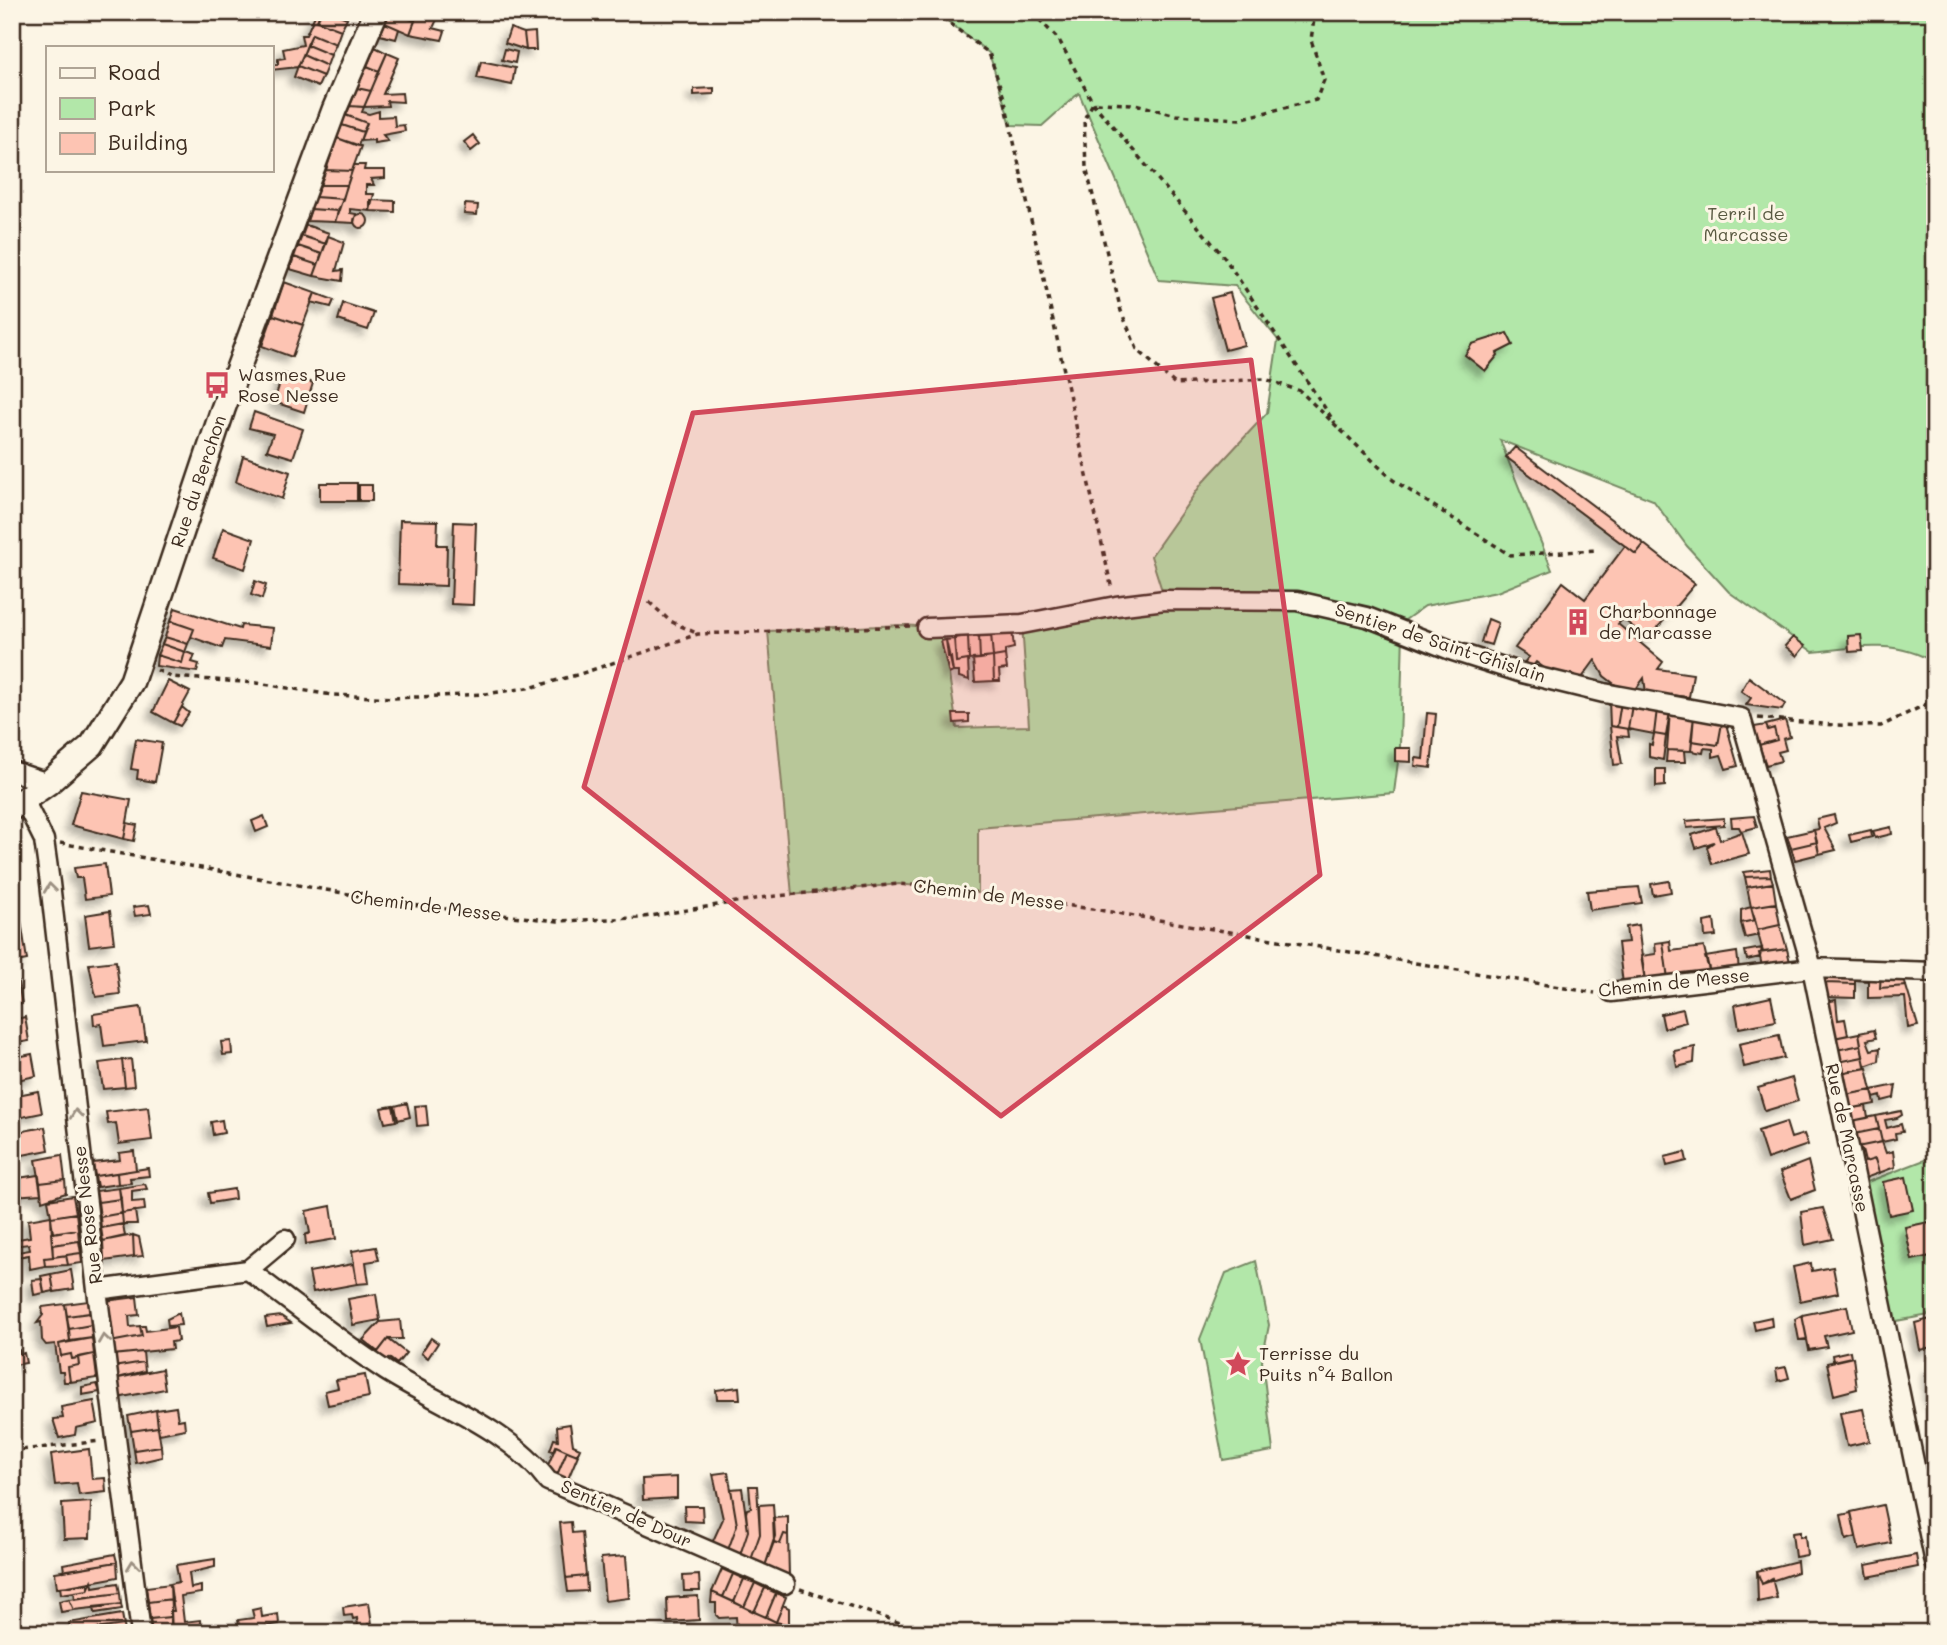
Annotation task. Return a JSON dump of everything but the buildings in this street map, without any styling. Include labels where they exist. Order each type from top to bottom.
[{"type":"street","name":"Rue du Berchon","points":[[18,804],[48,783],[92,745],[113,715],[139,662],[228,396],[334,110],[376,12]]},
{"type":"street","name":"Sentier de Saint-Ghislain","points":[[928,628],[1022,624],[1116,606],[1166,600],[1297,601],[1338,608],[1522,673],[1604,693],[1741,718]]},
{"type":"street","name":"Rue de Marcasse","points":[[1741,718],[1812,968],[1934,1559]]},
{"type":"street","points":[[12,772],[48,783]]},
{"type":"street","name":"Rue Rose Nesse","points":[[18,804],[44,840],[141,1633]]},
{"type":"street","name":"Chemin de Messe","points":[[1611,992],[1812,968],[1935,972]]},
{"type":"street","points":[[97,1290],[248,1270],[285,1239]]},
{"type":"street","name":"Sentier de Dour","points":[[248,1270],[367,1359],[423,1394],[479,1422],[536,1464],[548,1480],[785,1584]]},
{"type":"path","points":[[934,12],[989,52],[1005,101],[1116,606]]},
{"type":"path","points":[[1032,12],[1059,40],[1093,103],[1224,257],[1339,429]]},
{"type":"path","points":[[1093,103],[1135,104],[1176,115],[1239,119],[1316,100],[1324,80],[1311,40],[1315,12]]},
{"type":"path","points":[[1093,103],[1084,119],[1086,167],[1121,310],[1137,349],[1175,384],[1265,379],[1300,391],[1393,480],[1510,555],[1598,550]]},
{"type":"path","points":[[649,602],[682,629],[698,634]]},
{"type":"path","points":[[139,662],[171,677],[257,683],[332,695],[393,698],[473,695],[533,687],[698,634],[903,625],[928,628]]},
{"type":"path","points":[[1741,718],[1881,726],[1935,700]]},
{"type":"path","name":"Chemin de Messe","points":[[44,840],[411,905],[558,921],[638,918],[768,897],[887,886],[945,888],[1099,910],[1594,993],[1611,992]]},
{"type":"path","points":[[12,1451],[118,1439]]},
{"type":"path","points":[[785,1584],[930,1633]]},
{"type":"highlighted area","points":[[1251,360],[1320,875],[1001,1116],[584,787],[693,413]]},
{"type":"green space","name":"Terril de Marcasse","points":[[936,12],[1935,12],[1935,663],[1921,655],[1891,648],[1860,647],[1813,652],[1729,592],[1687,546],[1653,500],[1500,440],[1552,570],[1497,592],[1425,606],[1395,627],[1403,631],[1400,746],[1394,793],[978,828],[978,893],[899,884],[792,895],[768,631],[903,625],[942,628],[957,728],[1029,726],[1022,624],[1165,600],[1151,556],[1203,482],[1267,413],[1278,340],[1235,286],[1159,280],[1079,93],[1042,126],[1011,125],[989,53]]},
{"type":"green space","points":[[1935,1156],[1935,1314],[1885,1323],[1857,1186]]},
{"type":"green space","points":[[1256,1261],[1269,1325],[1262,1361],[1273,1451],[1223,1460],[1200,1339],[1226,1273]]},
{"type":"place","name":"Wasmes Rue Rose Nesse","points":[[217,385]]},
{"type":"place","name":"Charbonnage de Marcasse","points":[[1578,622]]},
{"type":"place","name":"Terrisse du Puits n°4 Ballon","points":[[1238,1364]]}]
